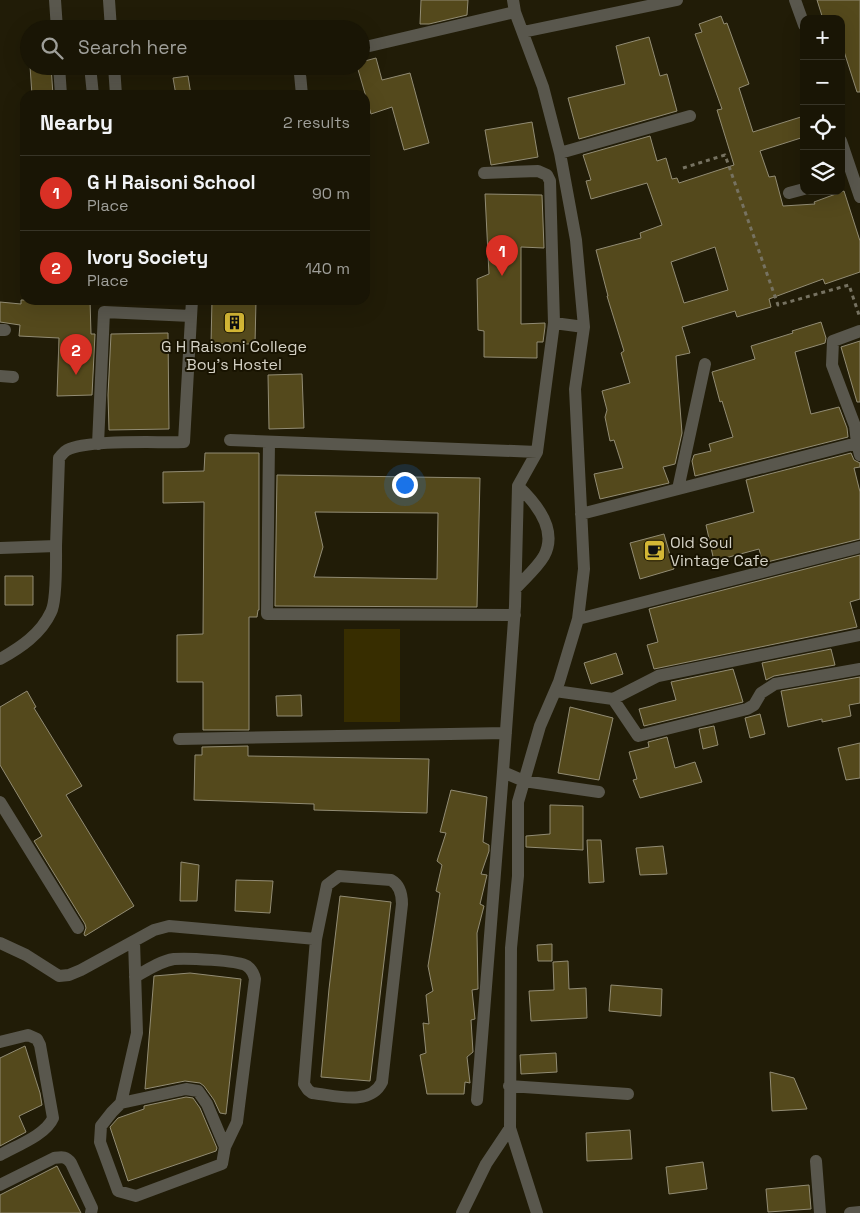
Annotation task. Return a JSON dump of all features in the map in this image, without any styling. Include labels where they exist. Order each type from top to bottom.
[{"type":"street","points":[[55,0],[56,20]]},
{"type":"street","points":[[109,0],[110,20]]},
{"type":"street","points":[[522,32],[678,0]]},
{"type":"street","points":[[795,0],[800,15]]},
{"type":"street","points":[[370,46],[514,6],[543,87],[560,153],[576,240],[584,326],[575,389],[584,569],[578,619],[555,690],[540,726],[518,802],[518,876],[511,948],[510,1128],[537,1213]]},
{"type":"street","points":[[60,75],[61,90]]},
{"type":"street","points":[[91,75],[92,90]]},
{"type":"street","points":[[115,75],[116,90]]},
{"type":"street","points":[[300,75],[302,90]]},
{"type":"street","points":[[560,153],[690,116]]},
{"type":"street","points":[[844,150],[860,197]]},
{"type":"street","points":[[477,1100],[515,615],[518,486],[537,452],[554,323],[550,181],[547,175],[538,171],[484,174]]},
{"type":"street","points":[[789,193],[800,190]]},
{"type":"street","points":[[0,659],[14,651],[37,633],[52,611],[56,572],[59,458],[64,451],[98,444],[184,442],[192,305]]},
{"type":"street","points":[[98,444],[104,312],[191,316]]},
{"type":"street","points":[[554,323],[584,326]]},
{"type":"street","points":[[581,514],[634,499],[859,449],[857,425],[832,365],[833,341],[860,331]]},
{"type":"street","points":[[678,490],[705,364]]},
{"type":"street","points":[[0,376],[13,377]]},
{"type":"street","points":[[230,440],[537,452]]},
{"type":"street","points":[[269,442],[268,614],[515,615]]},
{"type":"street","points":[[516,588],[544,556],[549,534],[534,500],[518,486]]},
{"type":"street","points":[[0,548],[56,546]]},
{"type":"street","points":[[578,619],[860,548]]},
{"type":"street","points":[[555,690],[614,699],[658,676],[860,635]]},
{"type":"street","points":[[614,699],[638,736],[747,709],[754,705],[761,693],[775,684],[860,669]]},
{"type":"street","points":[[179,739],[506,733]]},
{"type":"street","points":[[503,772],[524,781],[599,792]]},
{"type":"street","points":[[0,802],[78,928]]},
{"type":"street","points":[[339,876],[391,880],[397,883],[402,896],[402,904],[382,1082],[378,1091],[370,1095],[355,1098],[312,1093],[304,1084],[316,939],[327,885],[333,879],[339,876]]},
{"type":"street","points":[[0,944],[26,955],[59,976],[69,975],[81,970],[154,930],[170,926],[316,939]]},
{"type":"street","points":[[122,1103],[137,1033],[134,941]]},
{"type":"street","points":[[135,977],[154,965],[174,959],[238,962],[248,967],[254,973],[255,979],[237,1122],[225,1147],[222,1164],[136,1196],[118,1191],[100,1142],[101,1126],[122,1103],[186,1089],[198,1091],[207,1104],[225,1147]]},
{"type":"street","points":[[0,1042],[28,1035],[37,1039],[40,1045],[53,1118],[43,1132],[0,1155]]},
{"type":"street","points":[[509,1086],[628,1094]]},
{"type":"street","points":[[462,1213],[486,1164],[510,1128]]},
{"type":"street","points":[[0,1185],[54,1158],[68,1158],[92,1208],[91,1213]]},
{"type":"street","points":[[816,1161],[820,1213]]},
{"type":"street","points":[[850,1213],[860,1212]]},
{"type":"path","points":[[683,168],[725,155],[778,305],[849,285],[860,320]]},
{"type":"shaded area","points":[[344,629],[400,629],[400,722],[344,722]]},
{"type":"building","points":[[421,0],[468,0],[467,15],[429,24],[420,24]]},
{"type":"building","points":[[817,0],[860,0],[860,92],[857,92],[845,54],[845,15],[822,15]]},
{"type":"building","points":[[721,16],[724,24],[727,23],[749,84],[739,88],[753,132],[800,117],[800,138],[760,151],[769,177],[775,176],[783,206],[815,204],[814,202],[833,195],[845,194],[860,241],[860,272],[825,284],[823,279],[769,299],[771,307],[737,317],[735,311],[682,327],[690,353],[676,356],[682,433],[675,464],[663,467],[669,483],[600,499],[594,474],[623,468],[614,440],[610,441],[605,417],[607,410],[602,391],[630,383],[621,353],[624,351],[607,296],[596,250],[641,238],[640,233],[662,225],[647,183],[591,199],[586,181],[591,180],[583,155],[650,136],[657,161],[666,158],[672,179],[677,178],[679,183],[734,165],[717,110],[722,109],[695,34],[702,32],[699,24]],"holes":[[[715,247],[728,290],[684,303],[671,262]]]},
{"type":"building","points":[[649,37],[660,76],[667,74],[677,111],[579,139],[568,98],[625,84],[616,46]]},
{"type":"building","points":[[376,58],[382,80],[410,73],[429,143],[404,150],[392,107],[371,114],[370,90],[364,90],[360,75],[370,75],[370,60]]},
{"type":"building","points":[[31,75],[52,75],[53,90],[32,90]]},
{"type":"building","points":[[188,76],[190,90],[175,90],[173,78]]},
{"type":"building","points":[[532,122],[538,157],[491,165],[485,130]]},
{"type":"building","points":[[485,194],[542,195],[544,248],[521,247],[521,324],[545,323],[543,342],[537,342],[537,358],[484,357],[484,331],[478,330],[477,279],[489,274]]},
{"type":"building","points":[[0,302],[20,305],[90,305],[91,334],[95,334],[92,395],[57,396],[59,338],[19,336],[20,325],[0,322]]},
{"type":"building","name":"G H Raisoni College Boy's Hostel","points":[[212,305],[256,305],[255,344],[211,344]]},
{"type":"building","points":[[821,322],[826,338],[825,343],[795,352],[811,414],[839,407],[847,428],[848,437],[695,476],[692,461],[694,455],[711,451],[709,444],[733,437],[722,401],[720,402],[712,372],[755,359],[751,346]]},
{"type":"building","points":[[168,333],[169,429],[109,430],[108,395],[111,334]]},
{"type":"building","points":[[860,341],[860,402],[857,402],[841,347]]},
{"type":"building","points":[[302,374],[304,428],[269,429],[268,375]]},
{"type":"building","points":[[205,453],[259,453],[259,610],[257,617],[249,617],[249,730],[203,730],[203,682],[177,682],[177,635],[203,634],[204,502],[163,503],[163,472],[204,471]]},
{"type":"building","points":[[851,453],[854,460],[860,463],[860,467],[854,468],[860,492],[860,539],[763,563],[759,549],[714,561],[706,525],[754,512],[746,480]]},
{"type":"building","points":[[277,475],[480,478],[477,607],[275,606]],"holes":[[[315,512],[438,513],[437,579],[314,577],[323,547]]]},
{"type":"building","points":[[664,534],[674,569],[640,579],[630,543]]},
{"type":"building","points":[[860,555],[860,599],[850,602],[857,627],[654,669],[647,645],[658,642],[649,609]]},
{"type":"building","points":[[5,576],[33,576],[33,605],[5,605]]},
{"type":"building","points":[[831,649],[835,665],[774,676],[766,680],[762,663]]},
{"type":"building","points":[[616,653],[623,674],[591,684],[584,663]]},
{"type":"building","points":[[733,669],[743,702],[644,726],[639,709],[676,700],[671,682]]},
{"type":"building","points":[[860,677],[860,703],[849,705],[851,716],[822,722],[822,719],[788,727],[781,691]]},
{"type":"building","points":[[27,691],[36,707],[34,708],[82,786],[66,795],[134,906],[85,936],[85,924],[34,841],[42,836],[0,765],[0,707]]},
{"type":"building","points":[[301,695],[302,716],[277,716],[276,696]]},
{"type":"building","points":[[570,707],[613,718],[599,780],[558,773]]},
{"type":"building","points":[[760,714],[765,734],[750,738],[745,718]]},
{"type":"building","points":[[714,726],[718,745],[703,749],[699,729]]},
{"type":"building","points":[[667,737],[675,768],[695,762],[702,782],[640,798],[633,780],[637,779],[629,752],[649,747],[648,742]]},
{"type":"building","points":[[860,743],[860,778],[846,780],[838,748]]},
{"type":"building","points":[[248,746],[248,756],[429,759],[427,813],[314,810],[314,804],[194,800],[195,755],[202,755],[202,747]]},
{"type":"building","points":[[451,790],[487,797],[483,842],[489,845],[489,851],[481,874],[487,875],[480,904],[484,906],[477,933],[478,989],[472,990],[475,1019],[471,1020],[473,1052],[467,1057],[470,1083],[465,1082],[464,1094],[427,1094],[420,1055],[426,1053],[423,1023],[429,1024],[426,995],[433,991],[428,966],[440,893],[436,891],[442,865],[437,861],[446,833],[440,832]]},
{"type":"building","points":[[550,805],[583,806],[583,850],[526,847],[526,836],[550,834]]},
{"type":"building","points":[[587,840],[601,840],[604,882],[589,883]]},
{"type":"building","points":[[663,846],[667,874],[640,875],[636,848]]},
{"type":"building","points":[[181,862],[199,865],[197,901],[180,901]]},
{"type":"building","points":[[236,880],[273,881],[270,913],[235,911]]},
{"type":"building","points":[[340,896],[391,902],[370,1081],[321,1077]]},
{"type":"building","points":[[552,944],[552,961],[538,961],[537,945]]},
{"type":"building","points":[[568,961],[569,989],[586,988],[587,1018],[531,1021],[529,991],[554,990],[553,962]]},
{"type":"building","points":[[190,973],[241,979],[226,1114],[220,1113],[214,1100],[200,1083],[185,1081],[145,1089],[154,976]]},
{"type":"building","points":[[611,985],[662,989],[661,1016],[609,1011]]},
{"type":"building","points":[[25,1046],[42,1105],[19,1116],[26,1132],[0,1146],[0,1058]]},
{"type":"building","points":[[556,1053],[557,1072],[521,1074],[520,1055]]},
{"type":"building","points":[[770,1072],[794,1078],[807,1109],[772,1111]]},
{"type":"building","points":[[186,1097],[193,1098],[200,1108],[217,1148],[216,1151],[128,1181],[110,1127],[118,1118],[144,1109],[144,1106]]},
{"type":"building","points":[[630,1130],[632,1159],[587,1161],[586,1133]]},
{"type":"building","points":[[703,1162],[707,1189],[669,1194],[666,1167]]},
{"type":"building","points":[[57,1166],[81,1213],[0,1213],[0,1195]]},
{"type":"building","points":[[809,1185],[811,1209],[768,1212],[766,1189]]},
{"type":"place","name":"G H Raisoni School","points":[[502,276]]},
{"type":"place","name":"G H Raisoni College Boy's Hostel","points":[[234,322]]},
{"type":"place","name":"Ivory Society","points":[[76,375]]},
{"type":"place","name":"Old Soul Vintage Cafe","points":[[654,551]]}]
